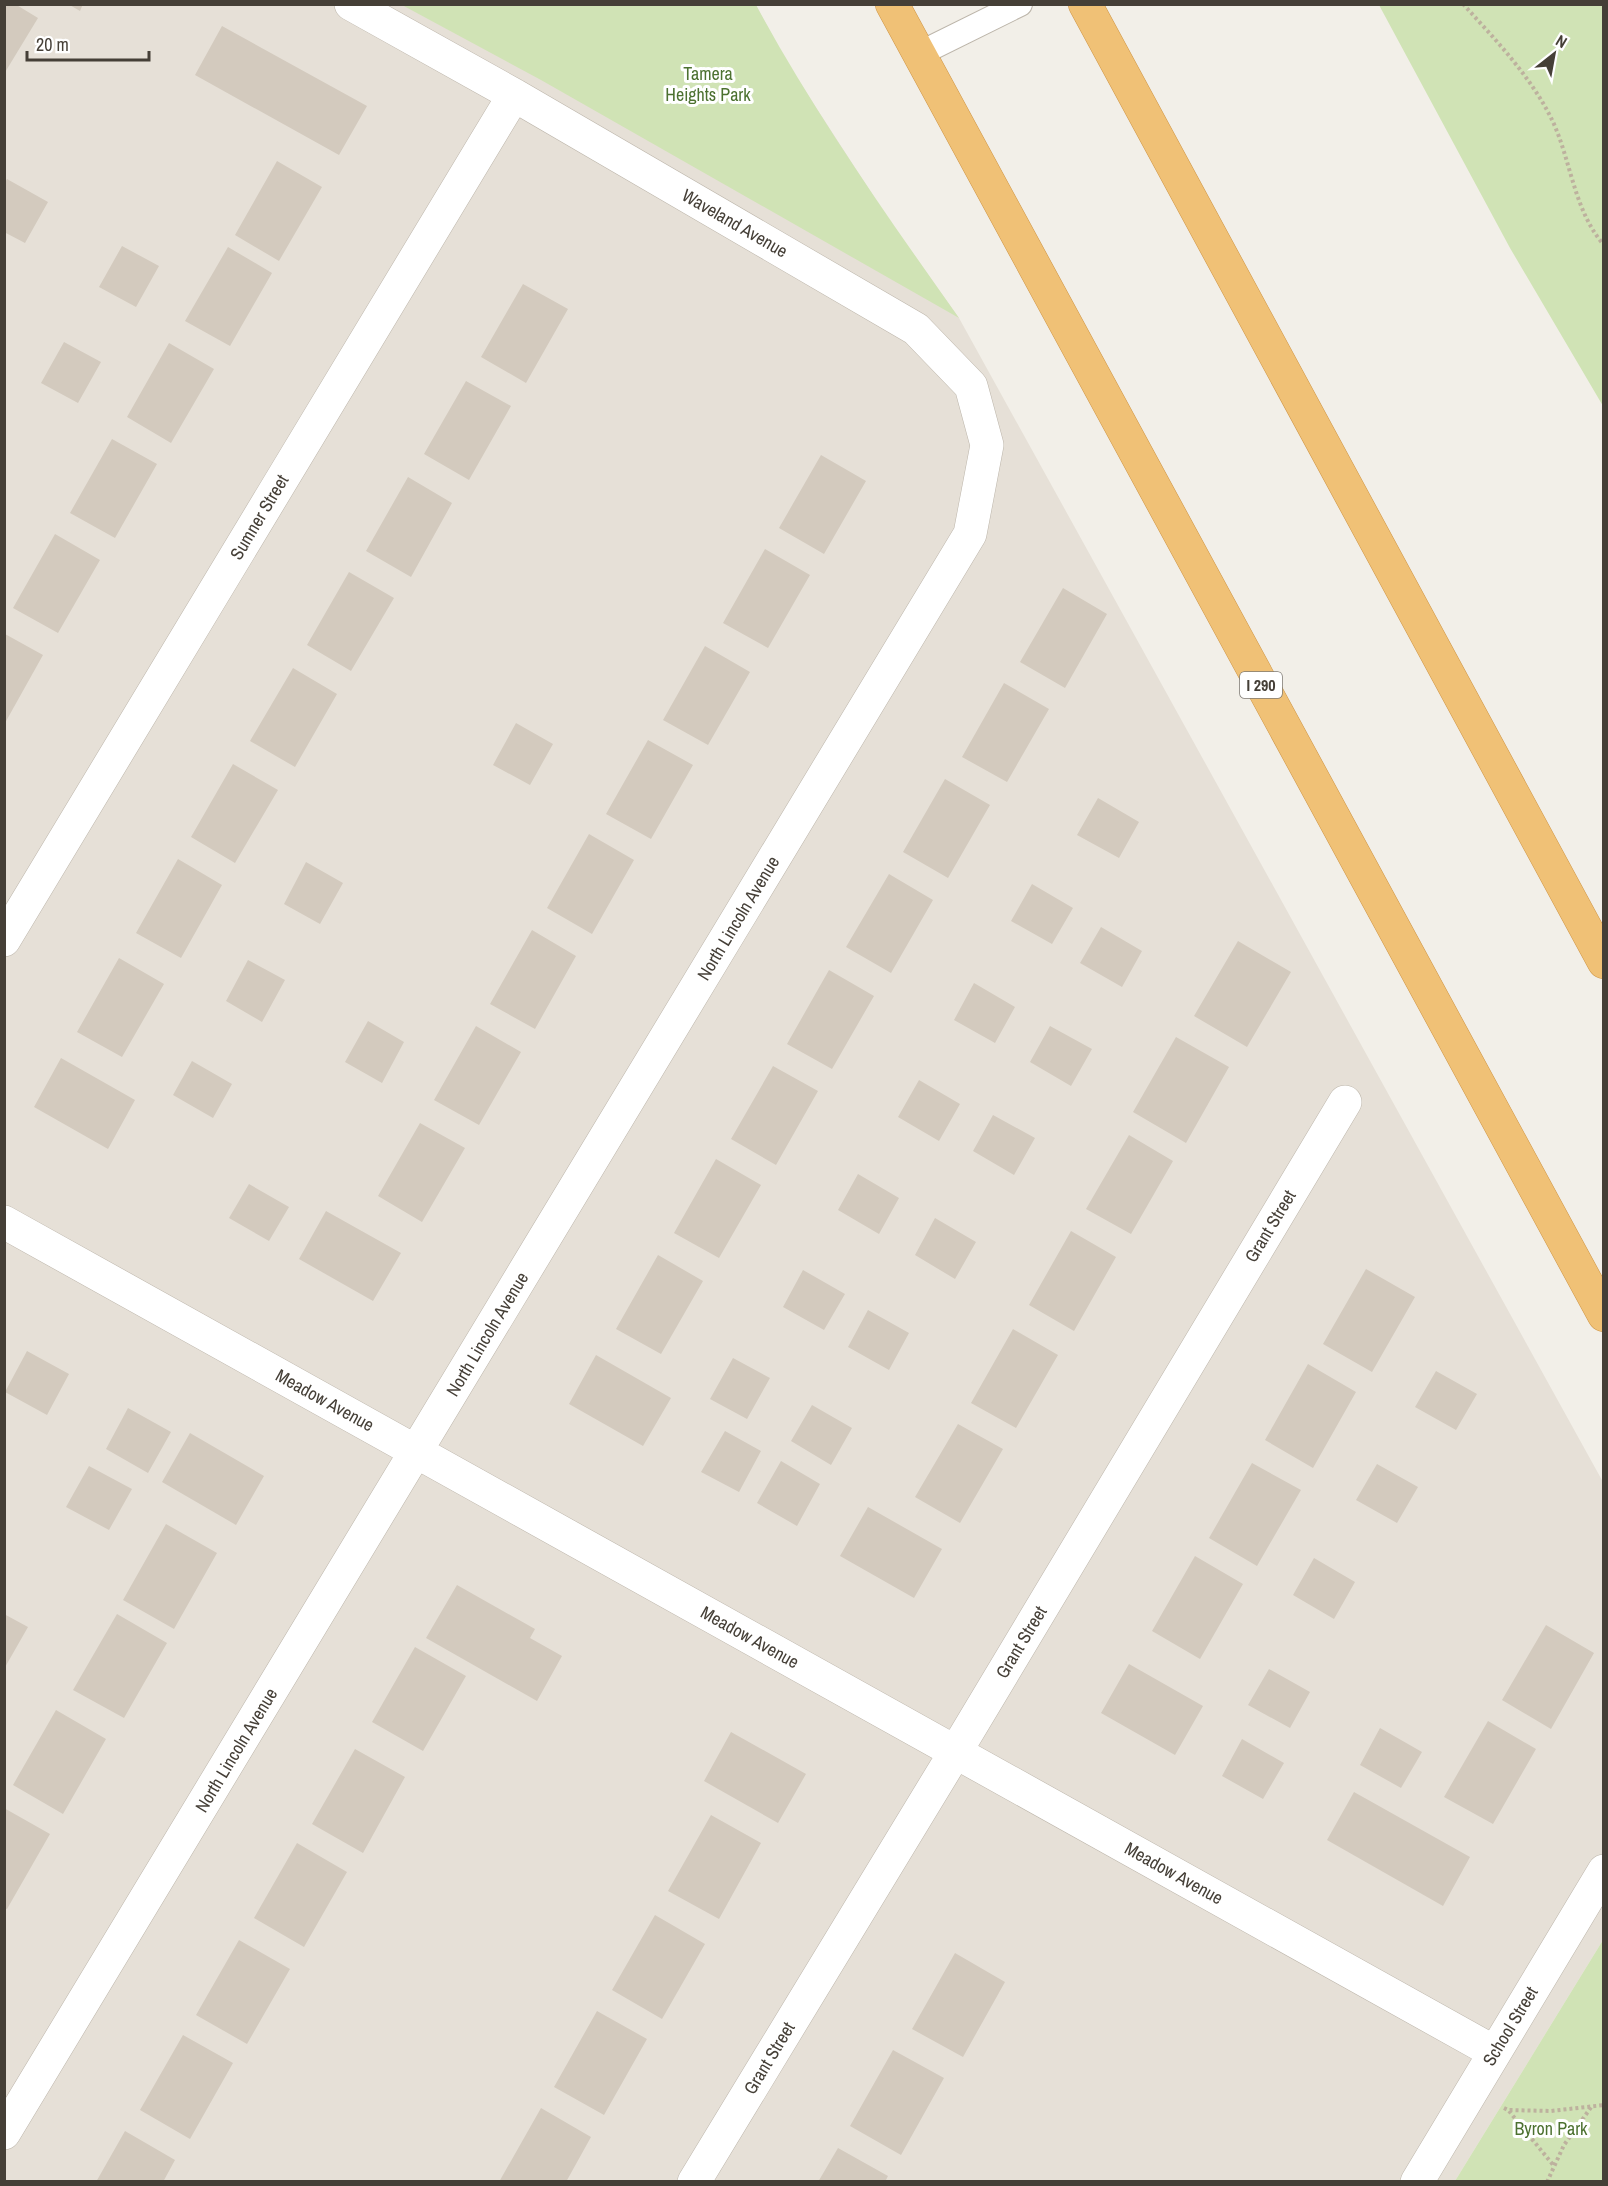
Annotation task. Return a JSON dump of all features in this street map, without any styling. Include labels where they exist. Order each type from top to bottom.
[{"type":"highway","name":"I 290","points":[[892,4],[1604,1315]]},
{"type":"highway","points":[[1086,4],[1604,962]]},
{"type":"street","name":"Waveland Avenue","points":[[351,4],[514,95],[916,329],[971,386],[987,445],[970,534]]},
{"type":"street","name":"Sumner Street","points":[[4,940],[514,95]]},
{"type":"street","name":"North Lincoln Avenue","points":[[4,2133],[970,534]]},
{"type":"street","name":"Grant Street","points":[[694,2181],[956,1751],[1345,1102]]},
{"type":"street","name":"Meadow Avenue","points":[[4,1222],[1494,2052]]},
{"type":"street","name":"School Street","points":[[1417,2181],[1604,1871]]},
{"type":"lane","points":[[919,54],[1020,4]]},
{"type":"path","points":[[1463,4],[1527,82],[1553,122],[1573,185],[1597,238],[1604,245]]},
{"type":"path","points":[[1473,2089],[1509,2110],[1554,2166]]},
{"type":"path","points":[[1509,2110],[1551,2111],[1604,2105]]},
{"type":"path","points":[[1547,2181],[1564,2145],[1592,2106]]},
{"type":"shaded area","points":[[5,5],[756,5],[786,61],[885,214],[959,318],[1603,1482],[1603,1940],[1455,2181],[5,2182]]},
{"type":"green space","name":"Tamera Heights Park","points":[[402,5],[756,5],[827,125],[959,318],[541,80]]},
{"type":"green space","points":[[1379,5],[1603,5],[1603,406],[1510,248]]},
{"type":"green space","name":"Byron Park","points":[[1603,1940],[1603,2181],[1455,2181]]},
{"type":"building","points":[[4,4],[15,4],[38,18],[4,74]]},
{"type":"building","points":[[68,4],[83,4],[80,11]]},
{"type":"building","points":[[222,26],[367,106],[339,155],[195,75]]},
{"type":"building","points":[[277,161],[322,187],[279,261],[235,235]]},
{"type":"building","points":[[7,179],[48,202],[25,243],[4,232],[4,184]]},
{"type":"building","points":[[122,246],[159,266],[136,307],[99,287]]},
{"type":"building","points":[[228,247],[272,273],[230,346],[185,321]]},
{"type":"building","points":[[523,284],[568,309],[526,383],[481,357]]},
{"type":"building","points":[[64,342],[101,362],[78,403],[41,383]]},
{"type":"building","points":[[169,343],[214,369],[171,443],[127,417]]},
{"type":"building","points":[[466,381],[511,406],[469,480],[424,454]]},
{"type":"building","points":[[112,439],[157,464],[115,538],[70,513]]},
{"type":"building","points":[[821,455],[866,481],[824,554],[779,528]]},
{"type":"building","points":[[408,477],[452,503],[411,577],[366,551]]},
{"type":"building","points":[[55,534],[100,560],[58,633],[13,608]]},
{"type":"building","points":[[765,549],[810,575],[768,648],[723,623]]},
{"type":"building","points":[[349,572],[394,598],[351,671],[307,645]]},
{"type":"building","points":[[1063,588],[1107,614],[1065,688],[1020,662]]},
{"type":"building","points":[[5,634],[43,655],[5,723]]},
{"type":"building","points":[[705,646],[750,672],[708,745],[663,720]]},
{"type":"building","points":[[293,668],[337,694],[295,767],[250,741]]},
{"type":"building","points":[[1004,683],[1049,709],[1007,782],[962,757]]},
{"type":"building","points":[[516,723],[553,744],[530,785],[493,765]]},
{"type":"building","points":[[648,740],[693,765],[651,839],[606,814]]},
{"type":"building","points":[[233,764],[278,790],[235,863],[191,837]]},
{"type":"building","points":[[945,779],[990,805],[948,878],[903,852]]},
{"type":"building","points":[[1098,798],[1139,822],[1119,858],[1077,835]]},
{"type":"building","points":[[589,834],[634,860],[592,934],[547,908]]},
{"type":"building","points":[[178,859],[222,885],[181,958],[136,933]]},
{"type":"building","points":[[306,862],[343,883],[320,924],[284,904]]},
{"type":"building","points":[[889,874],[933,900],[891,973],[846,947]]},
{"type":"building","points":[[1032,884],[1073,908],[1052,944],[1011,921]]},
{"type":"building","points":[[1101,927],[1142,951],[1122,987],[1080,963]]},
{"type":"building","points":[[532,930],[576,956],[535,1029],[490,1004]]},
{"type":"building","points":[[1238,941],[1291,972],[1247,1047],[1194,1016]]},
{"type":"building","points":[[119,958],[164,984],[122,1057],[77,1032]]},
{"type":"building","points":[[248,960],[285,980],[262,1022],[226,1001]]},
{"type":"building","points":[[829,970],[874,996],[832,1069],[787,1044]]},
{"type":"building","points":[[974,983],[1015,1007],[995,1043],[954,1020]]},
{"type":"building","points":[[368,1021],[404,1042],[382,1083],[345,1062]]},
{"type":"building","points":[[476,1026],[521,1052],[479,1125],[434,1100]]},
{"type":"building","points":[[1050,1026],[1092,1049],[1071,1086],[1030,1062]]},
{"type":"building","points":[[1176,1037],[1229,1067],[1186,1143],[1133,1112]]},
{"type":"building","points":[[61,1058],[135,1100],[108,1149],[34,1107]]},
{"type":"building","points":[[192,1061],[232,1084],[213,1118],[173,1095]]},
{"type":"building","points":[[773,1066],[818,1091],[776,1165],[731,1139]]},
{"type":"building","points":[[919,1080],[960,1104],[939,1141],[898,1117]]},
{"type":"building","points":[[993,1115],[1035,1138],[1014,1175],[973,1151]]},
{"type":"building","points":[[420,1123],[465,1148],[422,1222],[378,1196]]},
{"type":"building","points":[[1129,1135],[1173,1161],[1131,1234],[1086,1209]]},
{"type":"building","points":[[716,1159],[761,1185],[719,1258],[674,1233]]},
{"type":"building","points":[[858,1174],[899,1198],[879,1234],[838,1210]]},
{"type":"building","points":[[249,1184],[289,1207],[269,1241],[229,1218]]},
{"type":"building","points":[[326,1211],[401,1253],[373,1301],[299,1259]]},
{"type":"building","points":[[935,1218],[976,1242],[955,1279],[915,1255]]},
{"type":"building","points":[[1071,1231],[1116,1257],[1074,1331],[1029,1305]]},
{"type":"building","points":[[658,1255],[703,1281],[661,1354],[616,1329]]},
{"type":"building","points":[[1366,1269],[1415,1297],[1372,1372],[1323,1344]]},
{"type":"building","points":[[803,1270],[845,1294],[824,1330],[783,1307]]},
{"type":"building","points":[[868,1310],[909,1333],[889,1370],[848,1347]]},
{"type":"building","points":[[1013,1329],[1058,1355],[1016,1428],[971,1403]]},
{"type":"building","points":[[27,1351],[69,1374],[47,1415],[5,1392]]},
{"type":"building","points":[[596,1355],[671,1398],[643,1446],[569,1404]]},
{"type":"building","points":[[733,1358],[770,1378],[747,1419],[710,1399]]},
{"type":"building","points":[[1308,1364],[1356,1392],[1313,1468],[1265,1440]]},
{"type":"building","points":[[1436,1371],[1477,1394],[1456,1430],[1415,1407]]},
{"type":"building","points":[[812,1405],[852,1428],[831,1465],[791,1441]]},
{"type":"building","points":[[128,1408],[171,1432],[148,1473],[106,1449]]},
{"type":"building","points":[[958,1424],[1003,1449],[960,1523],[915,1497]]},
{"type":"building","points":[[725,1431],[761,1451],[739,1492],[701,1472]]},
{"type":"building","points":[[190,1433],[264,1476],[236,1525],[162,1482]]},
{"type":"building","points":[[781,1461],[820,1484],[797,1526],[757,1503]]},
{"type":"building","points":[[1252,1463],[1301,1490],[1257,1566],[1209,1538]]},
{"type":"building","points":[[1377,1464],[1418,1487],[1397,1523],[1356,1500]]},
{"type":"building","points":[[89,1466],[132,1489],[109,1530],[66,1507]]},
{"type":"building","points":[[868,1507],[942,1549],[914,1598],[840,1556]]},
{"type":"building","points":[[166,1524],[217,1553],[174,1629],[123,1600]]},
{"type":"building","points":[[1195,1556],[1243,1584],[1200,1659],[1152,1631]]},
{"type":"building","points":[[1314,1558],[1355,1582],[1334,1619],[1293,1595]]},
{"type":"building","points":[[457,1585],[535,1629],[530,1638],[562,1656],[537,1701],[426,1638]]},
{"type":"building","points":[[4,1614],[28,1627],[4,1669]]},
{"type":"building","points":[[117,1614],[167,1643],[124,1718],[73,1690]]},
{"type":"building","points":[[1546,1625],[1594,1653],[1551,1729],[1502,1700]]},
{"type":"building","points":[[415,1647],[466,1676],[423,1751],[372,1722]]},
{"type":"building","points":[[1129,1664],[1203,1706],[1175,1755],[1101,1713]]},
{"type":"building","points":[[1269,1669],[1310,1692],[1290,1728],[1248,1705]]},
{"type":"building","points":[[56,1710],[106,1739],[63,1814],[13,1785]]},
{"type":"building","points":[[1488,1721],[1536,1749],[1493,1824],[1444,1797]]},
{"type":"building","points":[[1380,1728],[1422,1752],[1401,1788],[1360,1765]]},
{"type":"building","points":[[731,1732],[806,1774],[778,1823],[704,1781]]},
{"type":"building","points":[[1242,1739],[1284,1763],[1263,1799],[1222,1776]]},
{"type":"building","points":[[355,1749],[405,1777],[363,1853],[312,1824]]},
{"type":"building","points":[[1354,1792],[1470,1857],[1443,1906],[1327,1840]]},
{"type":"building","points":[[4,1808],[50,1834],[7,1909],[4,1908]]},
{"type":"building","points":[[711,1815],[761,1843],[719,1919],[668,1891]]},
{"type":"building","points":[[297,1843],[347,1872],[304,1947],[254,1918]]},
{"type":"building","points":[[655,1915],[705,1944],[662,2019],[612,1990]]},
{"type":"building","points":[[239,1940],[290,1969],[247,2044],[196,2015]]},
{"type":"building","points":[[955,1953],[1005,1982],[963,2057],[912,2029]]},
{"type":"building","points":[[597,2011],[647,2039],[604,2115],[554,2087]]},
{"type":"building","points":[[183,2035],[233,2063],[190,2139],[140,2110]]},
{"type":"building","points":[[893,2050],[944,2078],[901,2155],[850,2126]]},
{"type":"building","points":[[541,2108],[591,2137],[566,2182],[499,2182]]},
{"type":"building","points":[[125,2131],[175,2160],[163,2182],[96,2182]]},
{"type":"building","points":[[838,2148],[888,2176],[885,2182],[818,2182]]}]
